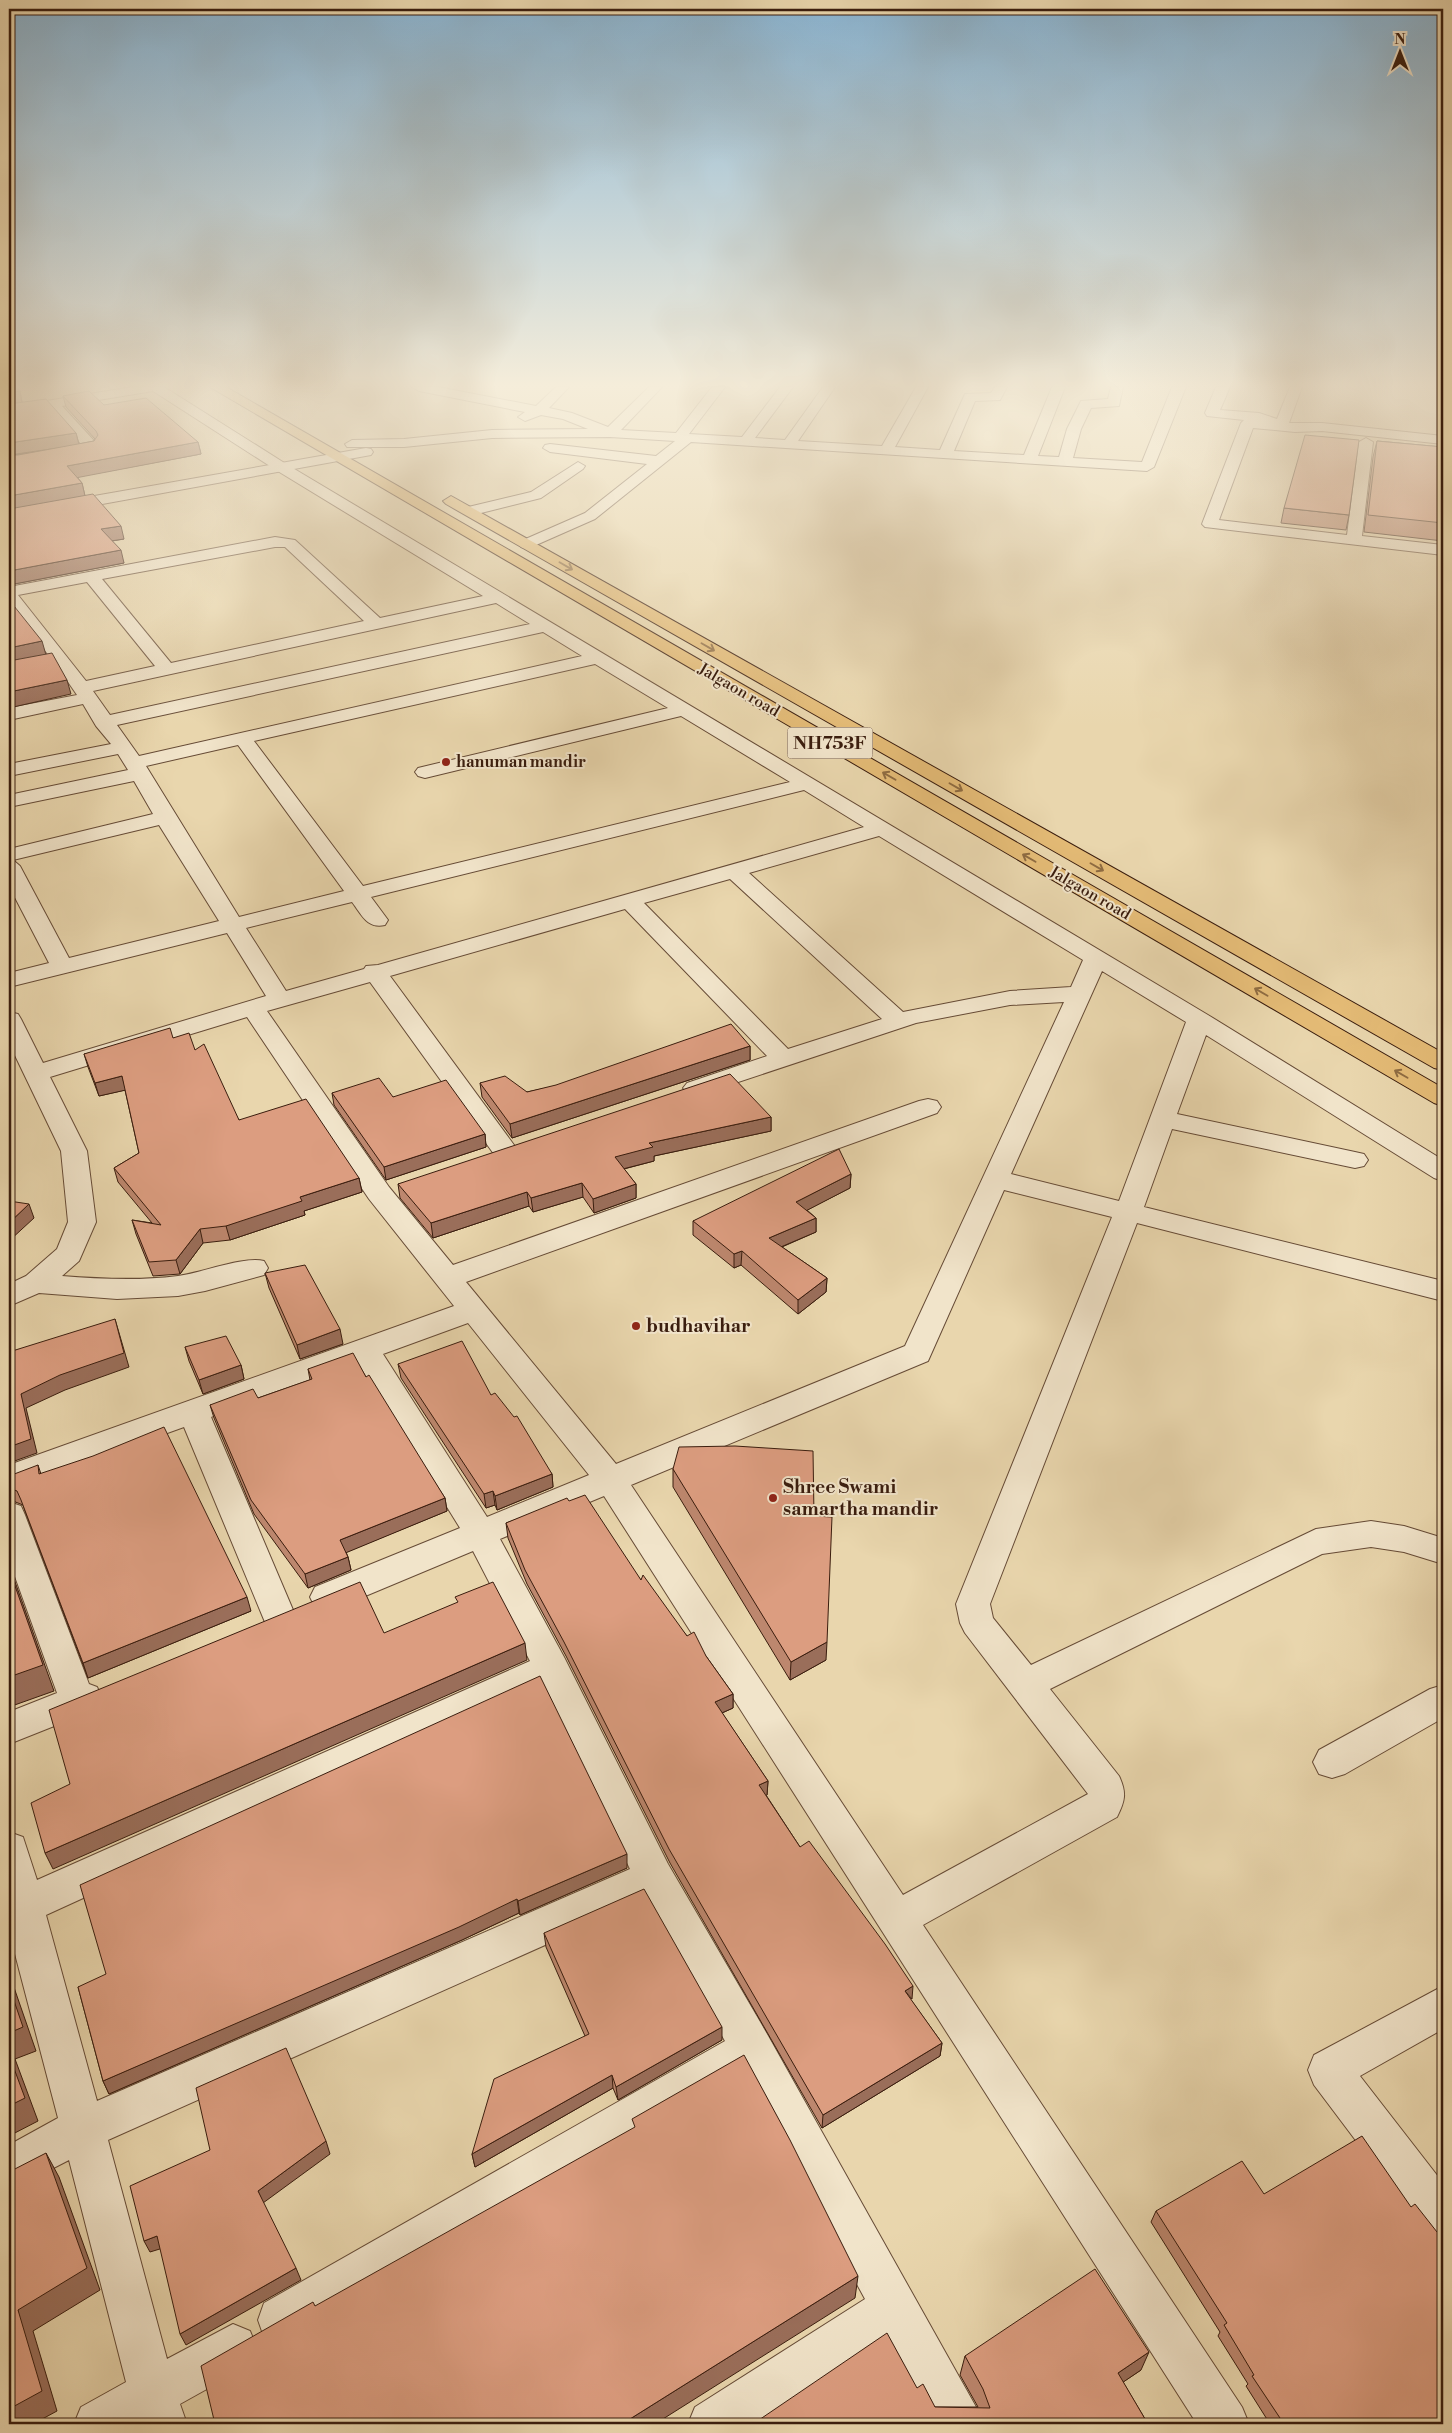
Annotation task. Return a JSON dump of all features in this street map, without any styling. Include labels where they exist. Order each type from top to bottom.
[{"type":"highway","name":"Jalgaon road","points":[[429,501],[1443,1098]]},
{"type":"highway","name":"Jalgaon road","points":[[450,501],[1443,1063]]},
{"type":"street","points":[[9,506],[44,501]]},
{"type":"street","points":[[9,516],[88,501]]},
{"type":"street","points":[[336,501],[1200,1020],[1443,1172]]},
{"type":"street","points":[[469,511],[513,501]]},
{"type":"street","points":[[527,544],[590,516],[610,501]]},
{"type":"street","points":[[1219,501],[1210,524],[1443,550]]},
{"type":"street","points":[[1354,541],[1359,501]]},
{"type":"street","points":[[280,1000],[132,761],[84,693],[52,661],[23,625],[9,594],[275,542],[284,542],[289,543],[377,624]]},
{"type":"street","points":[[91,577],[167,669]]},
{"type":"street","points":[[9,714],[167,669],[497,598]]},
{"type":"street","points":[[103,722],[546,626]]},
{"type":"street","points":[[9,801],[132,761],[597,658]]},
{"type":"street","points":[[425,772],[682,710]]},
{"type":"street","points":[[242,738],[377,920]]},
{"type":"street","points":[[9,770],[132,761]]},
{"type":"street","points":[[9,980],[805,784]]},
{"type":"street","points":[[9,855],[165,817]]},
{"type":"street","points":[[36,1073],[374,972],[880,829]]},
{"type":"street","points":[[9,866],[62,967]]},
{"type":"street","points":[[734,871],[898,1021]]},
{"type":"street","points":[[629,900],[784,1059]]},
{"type":"street","points":[[193,1411],[265,1622],[917,1353],[1096,958]]},
{"type":"street","points":[[374,972],[515,1148],[478,1160]]},
{"type":"street","points":[[672,1096],[898,1021],[960,1006],[1010,998],[1080,994]]},
{"type":"street","points":[[253,1008],[379,1193],[611,1480],[1225,2424]]},
{"type":"street","points":[[9,1019],[74,1151],[82,1222],[69,1254],[36,1283],[9,1296]]},
{"type":"street","points":[[897,1919],[1104,1804],[1106,1788],[976,1622],[974,1604],[1128,1212],[1200,1020]]},
{"type":"street","points":[[447,1278],[928,1107]]},
{"type":"street","points":[[1162,1118],[1355,1160]]},
{"type":"street","points":[[996,1179],[1443,1292]]},
{"type":"street","points":[[379,1193],[406,1184]]},
{"type":"street","points":[[36,1283],[86,1289],[146,1288],[197,1283],[254,1268]]},
{"type":"street","points":[[9,1478],[473,1310]]},
{"type":"street","points":[[365,1349],[481,1534],[551,1668],[654,1877],[752,2049],[959,2424]]},
{"type":"street","points":[[9,1515],[77,1700]]},
{"type":"street","points":[[1025,1685],[1316,1542],[1371,1534],[1404,1538],[1443,1551]]},
{"type":"street","points":[[16,1909],[551,1668]]},
{"type":"street","points":[[9,1728],[114,1685]]},
{"type":"street","points":[[1332,1762],[1443,1700]]},
{"type":"street","points":[[9,1850],[16,1909],[82,2129],[158,2409]]},
{"type":"street","points":[[9,2169],[82,2129],[654,1877]]},
{"type":"street","points":[[1443,2006],[1329,2070],[1443,2219]]},
{"type":"street","points":[[98,2424],[158,2409],[752,2049]]},
{"type":"street","points":[[712,2424],[894,2307]]},
{"type":"building","points":[[56,501],[99,501],[121,526],[101,529],[121,550],[9,571],[9,509]]},
{"type":"building","points":[[1286,501],[1351,501],[1349,515],[1284,508]]},
{"type":"building","points":[[1370,501],[1443,501],[1443,523],[1368,515]]},
{"type":"building","points":[[10,601],[42,641],[9,648]]},
{"type":"building","points":[[52,653],[67,680],[9,692],[9,661]]},
{"type":"building","points":[[731,1024],[750,1046],[510,1124],[480,1083],[505,1076],[527,1092],[556,1085]]},
{"type":"building","points":[[170,1028],[173,1038],[189,1033],[195,1050],[204,1044],[239,1120],[306,1099],[359,1178],[300,1197],[302,1201],[226,1226],[200,1229],[176,1260],[149,1262],[132,1220],[161,1225],[114,1168],[139,1153],[122,1076],[95,1083],[84,1054]]},
{"type":"building","points":[[730,1074],[771,1117],[649,1143],[653,1147],[615,1157],[636,1184],[593,1199],[582,1183],[531,1198],[527,1192],[431,1223],[398,1184]]},
{"type":"building","points":[[379,1078],[393,1097],[446,1080],[485,1134],[384,1167],[332,1093]]},
{"type":"building","points":[[839,1149],[851,1174],[796,1202],[816,1218],[769,1238],[827,1278],[798,1300],[742,1251],[734,1254],[693,1221]]},
{"type":"building","points":[[9,1201],[29,1204],[9,1223]]},
{"type":"building","points":[[305,1265],[340,1329],[297,1345],[265,1273]]},
{"type":"building","points":[[115,1319],[124,1353],[60,1375],[21,1394],[31,1439],[9,1447],[9,1352]]},
{"type":"building","points":[[226,1336],[241,1365],[199,1380],[185,1347]]},
{"type":"building","points":[[462,1341],[491,1395],[495,1393],[514,1417],[517,1416],[552,1474],[495,1496],[493,1491],[484,1494],[398,1364]]},
{"type":"building","points":[[353,1353],[366,1377],[369,1375],[445,1498],[340,1540],[348,1557],[305,1574],[251,1500],[210,1405],[253,1389],[258,1398],[312,1379],[308,1369]]},
{"type":"building","points":[[164,1427],[247,1597],[83,1663],[21,1500],[17,1491],[9,1488],[9,1476],[38,1465],[39,1474],[93,1456]]},
{"type":"building","points":[[735,1446],[813,1451],[814,1516],[832,1517],[827,1642],[791,1662],[673,1469],[679,1447]]},
{"type":"building","points":[[585,1495],[641,1580],[643,1575],[687,1636],[694,1632],[706,1656],[733,1694],[715,1702],[768,1781],[759,1785],[800,1847],[809,1841],[885,1944],[913,1986],[905,1991],[942,2043],[823,2115],[669,1849],[564,1642],[525,1570],[506,1523],[567,1498],[569,1501]]},
{"type":"building","points":[[9,1569],[43,1665],[9,1677]]},
{"type":"building","points":[[360,1582],[384,1633],[458,1602],[455,1597],[493,1582],[525,1643],[45,1853],[31,1803],[70,1784],[49,1710]]},
{"type":"building","points":[[540,1676],[627,1854],[518,1901],[517,1899],[459,1927],[103,2081],[78,1987],[106,1974],[80,1885]]},
{"type":"building","points":[[644,1889],[722,2027],[616,2087],[612,2075],[472,2154],[494,2079],[589,2034],[544,1933]]},
{"type":"building","points":[[9,1986],[23,2027],[9,2033]]},
{"type":"building","points":[[286,2048],[326,2141],[258,2191],[296,2268],[180,2334],[157,2236],[144,2241],[130,2186],[210,2150],[196,2088]]},
{"type":"building","points":[[9,2055],[25,2098],[9,2106]]},
{"type":"building","points":[[744,2055],[790,2140],[858,2276],[622,2424],[215,2424],[201,2366],[313,2302],[315,2306],[635,2127],[632,2119]]},
{"type":"building","points":[[1362,2136],[1411,2207],[1415,2204],[1437,2232],[1443,2229],[1443,2424],[1284,2424],[1252,2376],[1254,2375],[1224,2325],[1227,2323],[1156,2211],[1242,2161],[1264,2194]]},
{"type":"building","points":[[46,2153],[87,2268],[18,2310],[42,2391],[9,2409],[9,2172]]},
{"type":"building","points":[[1095,2269],[1149,2352],[1118,2373],[1148,2424],[986,2424],[983,2420],[976,2424],[753,2424],[887,2333],[917,2388],[923,2384],[935,2407],[990,2408],[983,2389],[965,2356]]},
{"type":"place","name":"hanuman mandir","points":[[446,762]]},
{"type":"place","name":"budhavihar","points":[[636,1326]]},
{"type":"place","name":"Shree Swami samartha mandir","points":[[773,1498]]}]
